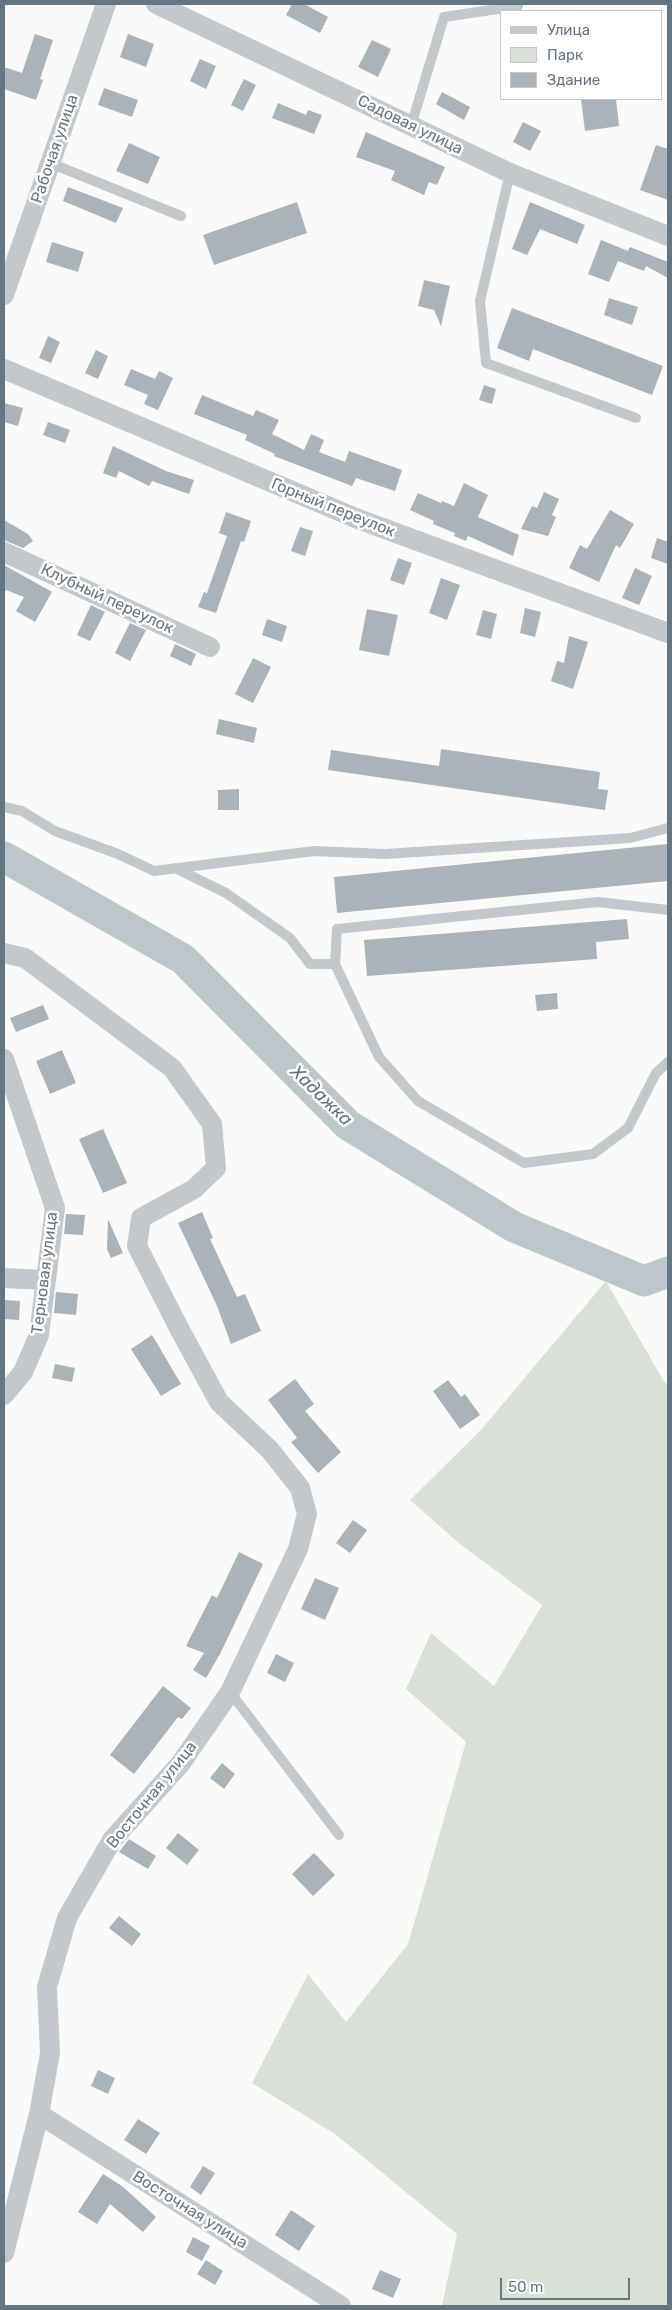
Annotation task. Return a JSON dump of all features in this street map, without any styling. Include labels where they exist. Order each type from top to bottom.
[{"type":"street","name":"Рабочая улица","points":[[4,295],[106,4]]},
{"type":"street","name":"Садовая улица","points":[[156,4],[510,173],[668,236]]},
{"type":"street","name":"Горный переулок","points":[[4,369],[358,519],[668,633]]},
{"type":"street","name":"Клубный переулок","points":[[4,552],[210,647]]},
{"type":"street","name":"Восточная улица","points":[[4,953],[25,958],[172,1068],[212,1124],[216,1168],[194,1189],[141,1218],[138,1246],[219,1402],[270,1450],[300,1488],[307,1514],[298,1548],[230,1692],[181,1763],[112,1840],[67,1918],[47,1986],[50,2053],[39,2114],[4,2253]]},
{"type":"street","name":"Терновая улица","points":[[4,1059],[56,1208],[39,1335],[23,1372],[4,1395]]},
{"type":"street","points":[[4,1278],[46,1280]]},
{"type":"street","name":"Восточная улица","points":[[39,2114],[341,2306]]},
{"type":"lane","points":[[411,126],[444,17],[518,6]]},
{"type":"lane","points":[[50,163],[181,216]]},
{"type":"lane","points":[[510,173],[480,301],[486,363],[636,418]]},
{"type":"lane","points":[[4,807],[22,811],[55,831],[118,854],[154,870],[314,851],[385,854],[630,838],[668,828]]},
{"type":"lane","points":[[175,868],[226,893],[290,938],[310,964],[335,964]]},
{"type":"lane","points":[[668,910],[598,902],[337,929],[335,964],[379,1057],[418,1101],[524,1163],[593,1154],[628,1128],[656,1073],[668,1062]]},
{"type":"lane","points":[[230,1692],[339,1835]]},
{"type":"green space","points":[[606,1281],[663,1380],[668,1385],[668,2306],[442,2306],[457,2234],[335,2134],[252,2083],[308,1974],[346,2022],[408,1944],[466,1742],[406,1689],[431,1633],[494,1686],[542,1605],[460,1544],[410,1500],[481,1430]]},
{"type":"building","points":[[292,4],[304,4],[328,17],[320,33],[286,15]]},
{"type":"building","points":[[35,34],[53,40],[40,79],[43,80],[36,100],[4,89],[4,67],[22,73]]},
{"type":"building","points":[[128,34],[154,44],[146,67],[120,57]]},
{"type":"building","points":[[372,40],[391,49],[378,77],[358,67]]},
{"type":"building","points":[[200,59],[216,66],[206,89],[190,81]]},
{"type":"building","points":[[244,79],[256,85],[243,111],[231,105]]},
{"type":"building","points":[[104,88],[138,100],[132,117],[98,105]]},
{"type":"building","points":[[442,92],[470,107],[464,120],[436,104]]},
{"type":"building","points":[[581,100],[616,100],[619,126],[585,131]]},
{"type":"building","points":[[278,103],[306,115],[308,110],[322,115],[314,134],[272,118]]},
{"type":"building","points":[[523,122],[541,131],[530,151],[513,142]]},
{"type":"building","points":[[366,132],[445,167],[437,185],[429,182],[424,195],[391,180],[395,171],[356,157]]},
{"type":"building","points":[[129,143],[160,157],[148,184],[116,171]]},
{"type":"building","points":[[656,145],[668,149],[668,200],[640,190]]},
{"type":"building","points":[[68,187],[123,208],[116,223],[63,201]]},
{"type":"building","points":[[297,202],[307,233],[214,265],[203,235]]},
{"type":"building","points":[[530,202],[585,225],[577,244],[540,229],[527,255],[512,249]]},
{"type":"building","points":[[601,240],[628,251],[630,247],[668,262],[668,278],[646,266],[644,271],[618,261],[609,282],[588,274]]},
{"type":"building","points":[[52,242],[84,252],[78,272],[46,262]]},
{"type":"building","points":[[424,280],[450,286],[441,326],[434,310],[418,306]]},
{"type":"building","points":[[609,298],[638,307],[632,325],[604,315]]},
{"type":"building","points":[[512,308],[663,366],[652,395],[533,349],[529,361],[497,348]]},
{"type":"building","points":[[48,336],[60,342],[51,363],[39,358]]},
{"type":"building","points":[[96,350],[108,356],[98,379],[85,373]]},
{"type":"building","points":[[131,369],[155,379],[159,371],[173,378],[158,410],[144,404],[148,395],[124,385]]},
{"type":"building","points":[[484,385],[496,389],[492,404],[479,400]]},
{"type":"building","points":[[202,395],[253,416],[256,410],[279,420],[272,434],[304,450],[311,434],[324,440],[319,452],[345,462],[349,451],[402,470],[395,491],[356,478],[352,486],[274,456],[275,454],[245,440],[247,435],[194,414]]},
{"type":"building","points":[[4,403],[23,408],[18,426],[4,422]]},
{"type":"building","points":[[48,422],[70,430],[65,443],[43,435]]},
{"type":"building","points":[[113,446],[166,471],[194,480],[189,494],[152,481],[149,486],[119,471],[116,478],[103,473]]},
{"type":"building","points":[[464,483],[488,495],[478,517],[519,535],[513,556],[468,536],[466,541],[454,536],[455,533],[433,524],[434,521],[410,510],[418,493],[441,503],[442,501],[454,506]]},
{"type":"building","points":[[544,492],[559,499],[552,515],[556,517],[548,536],[521,529],[532,506],[537,508]]},
{"type":"building","points":[[610,510],[634,524],[620,548],[616,545],[599,582],[569,568],[580,545],[587,549]]},
{"type":"building","points":[[226,512],[251,521],[244,542],[241,541],[216,613],[198,607],[204,592],[207,593],[227,536],[219,533]]},
{"type":"building","points":[[4,520],[28,534],[33,541],[23,548],[4,540]]},
{"type":"building","points":[[300,527],[313,531],[305,556],[291,551]]},
{"type":"building","points":[[657,538],[668,542],[668,564],[651,558]]},
{"type":"building","points":[[398,558],[412,563],[404,585],[390,580]]},
{"type":"building","points":[[4,565],[52,592],[35,622],[16,611],[24,597],[6,590],[4,594]]},
{"type":"building","points":[[635,568],[652,576],[639,605],[622,598]]},
{"type":"building","points":[[441,578],[460,585],[447,620],[429,613]]},
{"type":"building","points":[[91,605],[105,612],[90,641],[77,635]]},
{"type":"building","points":[[525,608],[541,612],[535,637],[520,633]]},
{"type":"building","points":[[367,609],[398,615],[389,656],[359,650]]},
{"type":"building","points":[[483,610],[497,614],[491,639],[476,635]]},
{"type":"building","points":[[267,619],[287,626],[282,642],[262,635]]},
{"type":"building","points":[[130,623],[146,630],[130,661],[115,653]]},
{"type":"building","points":[[569,636],[588,642],[573,689],[551,681],[557,661],[564,663]]},
{"type":"building","points":[[175,644],[196,654],[191,666],[170,656]]},
{"type":"building","points":[[253,658],[271,667],[253,703],[235,694]]},
{"type":"building","points":[[219,719],[257,728],[254,743],[216,734]]},
{"type":"building","points":[[441,749],[600,772],[598,789],[608,790],[605,810],[328,770],[331,750],[439,766]]},
{"type":"building","points":[[239,789],[239,810],[218,810],[218,790]]},
{"type":"building","points":[[668,844],[668,881],[337,913],[334,877]]},
{"type":"building","points":[[627,919],[629,939],[596,942],[597,959],[367,976],[364,940]]},
{"type":"building","points":[[557,993],[558,1009],[537,1011],[535,995]]},
{"type":"building","points":[[43,1005],[49,1019],[16,1032],[10,1018]]},
{"type":"building","points":[[62,1050],[76,1083],[50,1094],[36,1061]]},
{"type":"building","points":[[103,1129],[127,1183],[103,1193],[79,1139]]},
{"type":"building","points":[[202,1212],[213,1238],[210,1239],[237,1297],[245,1294],[261,1331],[231,1344],[217,1306],[178,1223]]},
{"type":"building","points":[[66,1214],[85,1215],[83,1235],[64,1234]]},
{"type":"building","points":[[108,1219],[123,1253],[111,1258],[107,1249]]},
{"type":"building","points":[[56,1292],[78,1294],[76,1315],[54,1313]]},
{"type":"building","points":[[4,1300],[20,1301],[19,1320],[4,1319]]},
{"type":"building","points":[[152,1335],[181,1384],[161,1396],[131,1349]]},
{"type":"building","points":[[55,1364],[75,1368],[72,1382],[52,1378]]},
{"type":"building","points":[[295,1379],[314,1404],[305,1411],[341,1452],[318,1473],[291,1442],[297,1438],[268,1400]]},
{"type":"building","points":[[448,1380],[461,1397],[465,1394],[480,1415],[460,1429],[433,1391]]},
{"type":"building","points":[[353,1520],[367,1530],[350,1553],[336,1543]]},
{"type":"building","points":[[239,1552],[263,1564],[220,1654],[206,1678],[193,1670],[204,1653],[186,1646],[212,1595],[217,1598]]},
{"type":"building","points":[[315,1578],[339,1588],[325,1620],[301,1609]]},
{"type":"building","points":[[276,1654],[294,1663],[285,1682],[267,1673]]},
{"type":"building","points":[[163,1686],[191,1708],[182,1719],[178,1717],[134,1774],[110,1755]]},
{"type":"building","points":[[222,1763],[235,1774],[224,1789],[210,1778]]},
{"type":"building","points":[[178,1833],[199,1850],[187,1865],[166,1848]]},
{"type":"building","points":[[129,1839],[156,1856],[148,1869],[119,1852]]},
{"type":"building","points":[[314,1853],[335,1875],[313,1896],[292,1874]]},
{"type":"building","points":[[119,1916],[141,1934],[132,1946],[109,1928]]},
{"type":"building","points":[[98,2070],[115,2078],[108,2094],[91,2086]]},
{"type":"building","points":[[138,2119],[160,2133],[146,2154],[124,2140]]},
{"type":"building","points":[[203,2166],[215,2173],[201,2195],[190,2187]]},
{"type":"building","points":[[103,2174],[122,2186],[156,2217],[143,2232],[110,2204],[97,2224],[78,2212]]},
{"type":"building","points":[[291,2210],[315,2226],[299,2251],[275,2235]]},
{"type":"building","points":[[193,2237],[210,2246],[202,2261],[186,2252]]},
{"type":"building","points":[[206,2260],[223,2271],[215,2285],[197,2274]]},
{"type":"building","points":[[380,2270],[401,2279],[393,2298],[372,2289]]},
{"type":"waterway","name":"Хадажка","points":[[4,857],[183,959],[348,1125],[514,1227],[644,1281],[668,1272]]}]
